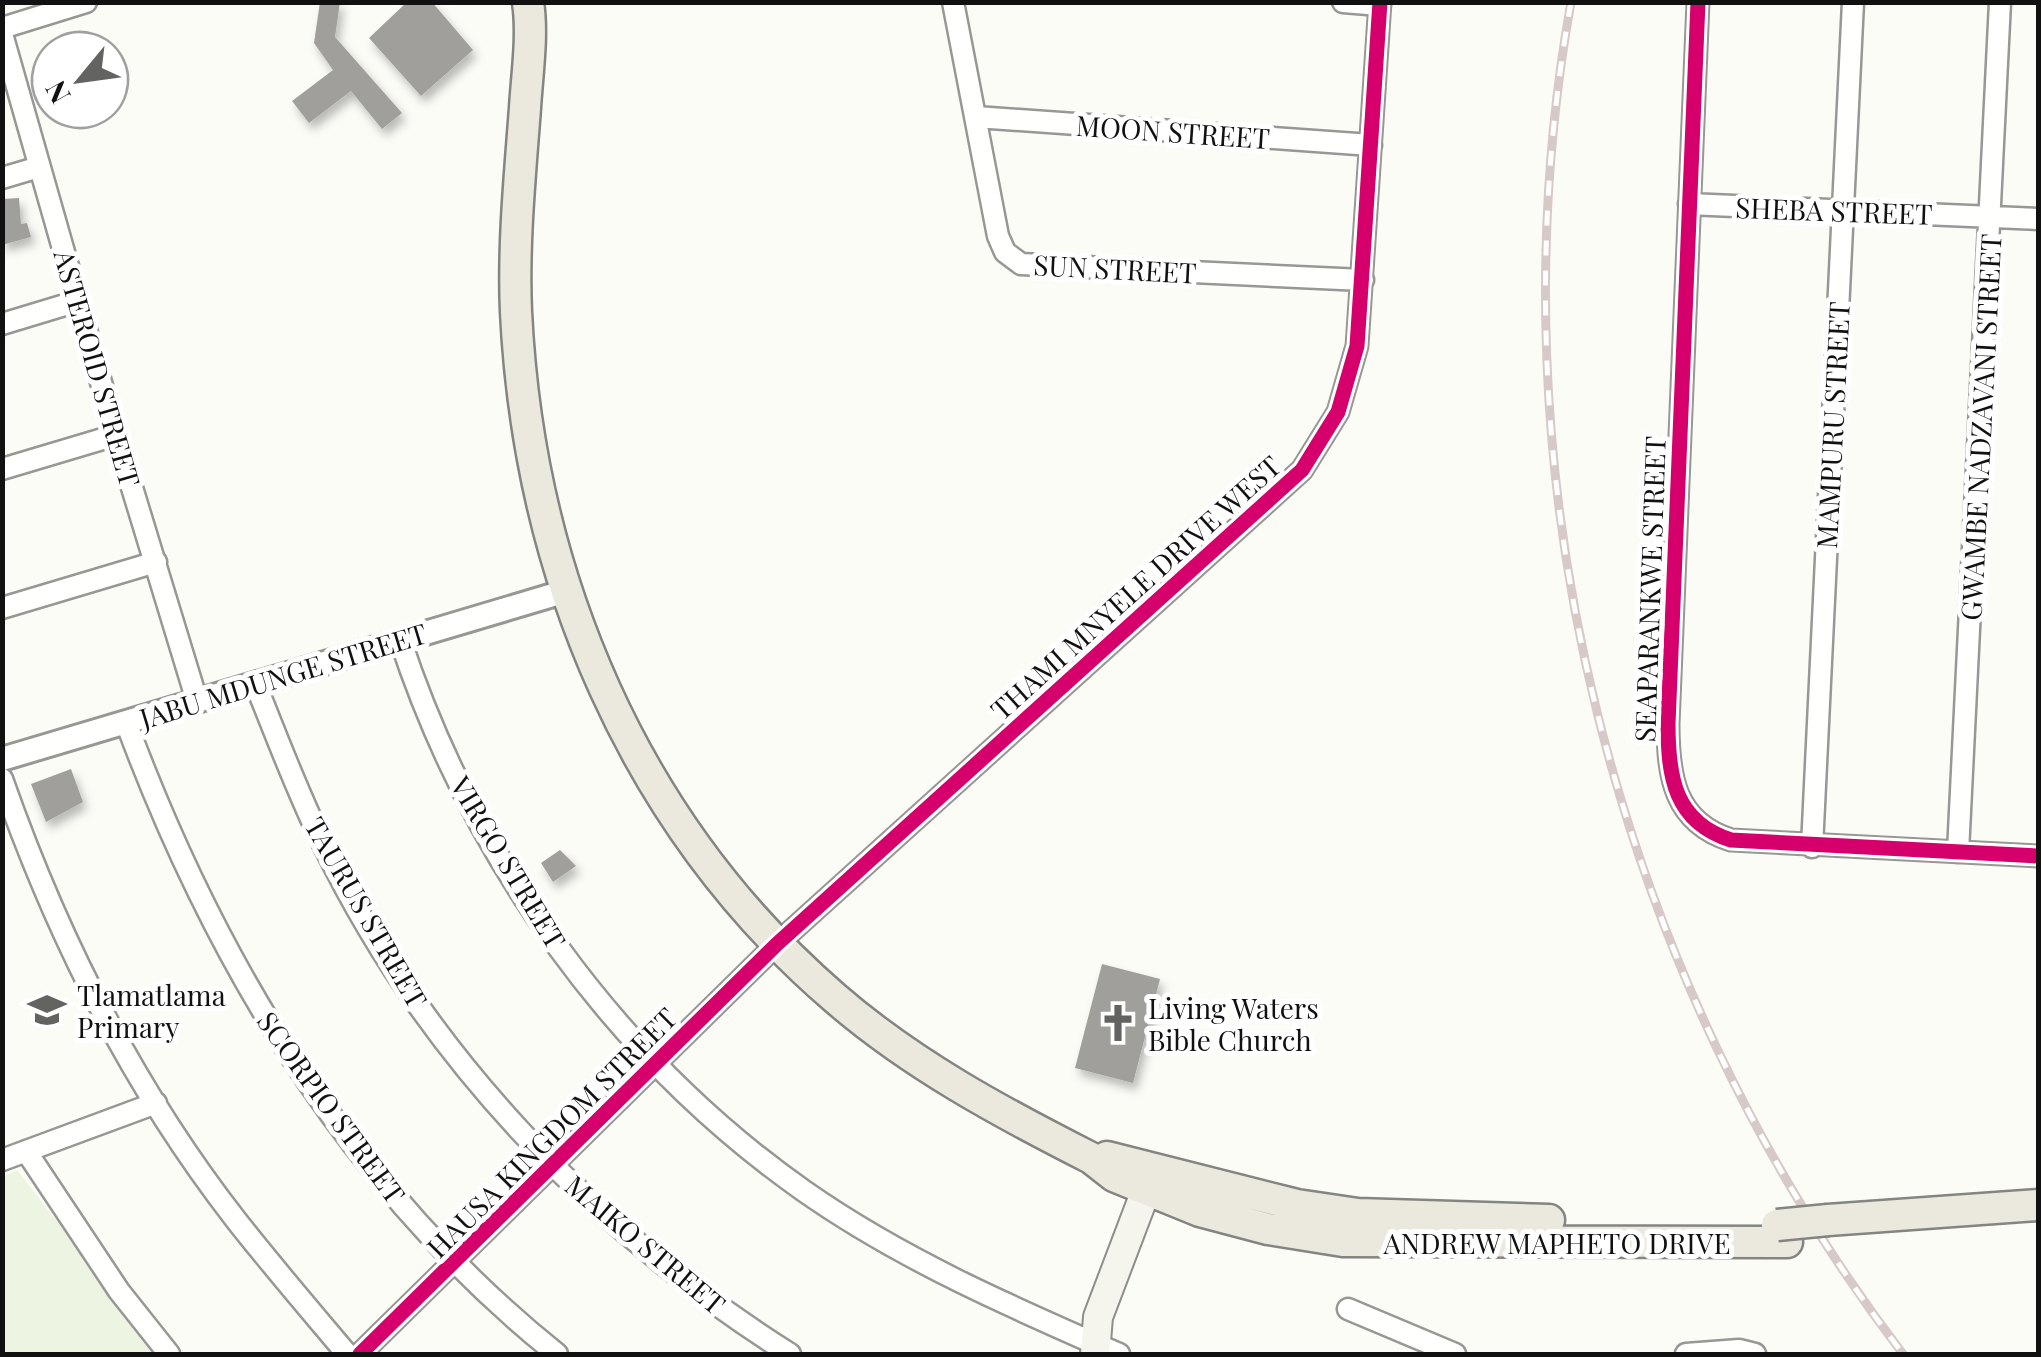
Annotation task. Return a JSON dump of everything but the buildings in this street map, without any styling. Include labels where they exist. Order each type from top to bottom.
[{"type":"main road","name":"ANDREW MAPHETO DRIVE","points":[[528,2],[516,307],[522,395],[540,502],[564,592],[589,660],[666,802],[777,944],[837,1000],[932,1069],[1092,1158],[1110,1157],[1150,1180],[1358,1214],[1782,1233],[2038,1205]]},
{"type":"main road","points":[[1094,1344],[1150,1180]]},
{"type":"main road","name":"ANDREW MAPHETO DRIVE","points":[[1830,1229],[2038,1226]]},
{"type":"street","points":[[2,31],[86,2]]},
{"type":"street","name":"SUN STREET","points":[[953,2],[998,236],[1006,252],[1021,264],[1364,280]]},
{"type":"street","points":[[1343,2],[1380,4]]},
{"type":"street","name":"SEAPARANKWE STREET","points":[[1698,2],[1668,724],[1670,780],[1686,811],[1721,837],[1812,847],[2038,856]]},
{"type":"street","name":"MAMPURU STREET","points":[[1812,847],[1853,2]]},
{"type":"street","name":"GWAMBE NADZAVANI STREET","points":[[1958,852],[2000,2]]},
{"type":"street","name":"THAMI MNYELE DRIVE WEST","points":[[777,944],[1302,470],[1338,412],[1350,378],[1364,280],[1380,4]]},
{"type":"street","name":"ASTEROID STREET","points":[[2,31],[116,435],[198,701]]},
{"type":"street","name":"MOON STREET","points":[[976,117],[1371,145]]},
{"type":"street","points":[[2,178],[39,167]]},
{"type":"street","name":"SHEBA STREET","points":[[1690,204],[2038,220]]},
{"type":"street","points":[[2,324],[78,302]]},
{"type":"street","points":[[2,468],[116,435]]},
{"type":"street","points":[[2,608],[156,562]]},
{"type":"street","name":"JABU MDUNGE STREET","points":[[2,759],[564,592]]},
{"type":"street","name":"VIRGO STREET","points":[[400,639],[459,782],[508,872],[578,974],[654,1064],[773,1168],[841,1215],[958,1281],[1094,1344]]},
{"type":"street","name":"TAURUS STREET","points":[[254,683],[323,845],[383,951],[438,1031],[552,1166]]},
{"type":"street","name":"SCORPIO STREET","points":[[126,722],[202,907],[262,1014],[321,1102],[454,1263],[557,1354]]},
{"type":"street","points":[[2,779],[90,987],[156,1103],[234,1217],[347,1354]]},
{"type":"street","name":"HAUSA KINGDOM STREET","points":[[360,1354],[777,944]]},
{"type":"street","points":[[2,1160],[156,1103]]},
{"type":"street","points":[[26,1151],[119,1291],[169,1354]]},
{"type":"street","name":"MAIKO STREET","points":[[552,1166],[659,1262],[790,1354]]},
{"type":"street","points":[[1348,1309],[1454,1354]]},
{"type":"street","points":[[1686,1354],[1740,1350],[1756,1354]]},
{"type":"green space","points":[[17,1170],[160,1354],[3,1354],[2,1177]]},
{"type":"railway","points":[[1571,2],[1549,180],[1547,358],[1563,537],[1597,712],[1649,884],[1717,1049],[1802,1207],[1903,1354]]},
{"type":"cycle path","points":[[360,1354],[777,944],[1302,470],[1338,412],[1357,346],[1380,2]]},
{"type":"cycle path","points":[[1698,2],[1668,724],[1670,762],[1678,795],[1697,822],[1731,840],[2038,856]]},
{"type":"place","name":"Tlamatlama Primary","points":[[47,1010]]},
{"type":"place","name":"Living Waters Bible Church","points":[[1118,1023]]}]
